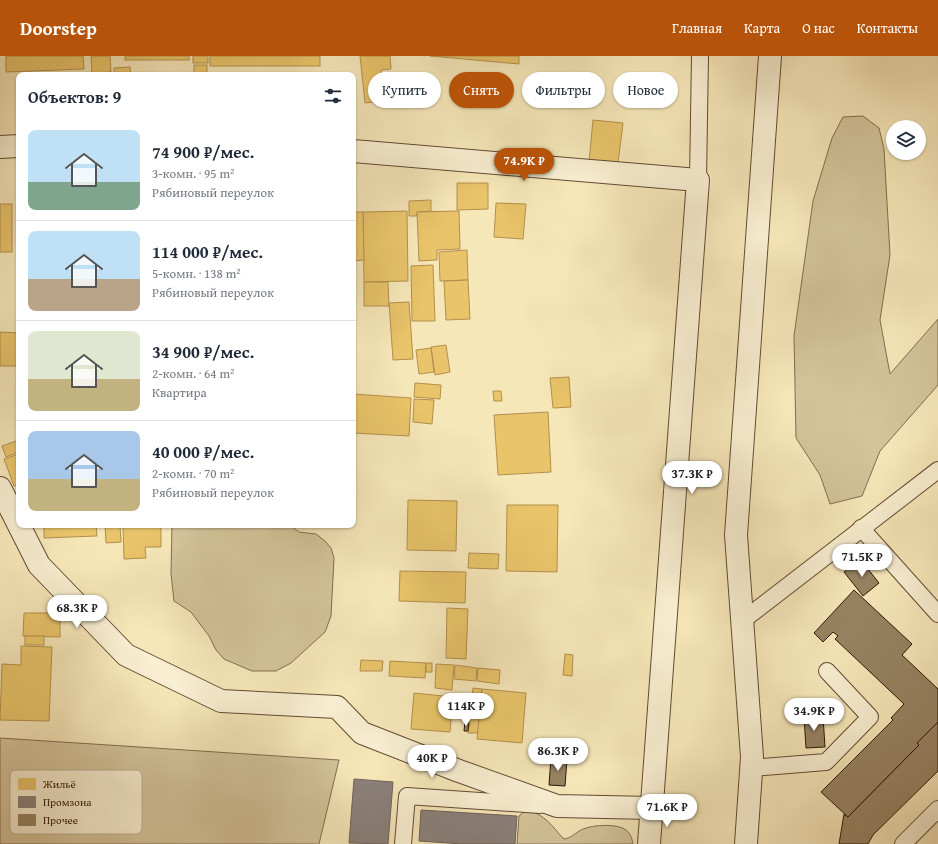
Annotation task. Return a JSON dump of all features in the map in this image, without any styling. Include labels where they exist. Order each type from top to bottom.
[{"type":"street","points":[[746,844],[751,768],[736,535],[770,56]]},
{"type":"street","points":[[0,147],[16,146]]},
{"type":"street","points":[[356,151],[698,180],[652,808],[648,844]]},
{"type":"street","points":[[0,488],[16,520]]},
{"type":"street","points":[[20,528],[39,565],[126,655],[221,701],[336,707],[362,732],[459,771],[557,806],[652,808]]},
{"type":"lane","points":[[698,180],[700,56]]},
{"type":"lane","points":[[742,621],[938,470]]},
{"type":"lane","points":[[861,528],[938,614]]},
{"type":"lane","points":[[751,768],[826,762],[870,718],[827,671]]},
{"type":"lane","points":[[403,844],[407,796],[557,806]]},
{"type":"lane","points":[[903,844],[938,809]]},
{"type":"shaded area","points":[[863,116],[879,128],[884,149],[890,255],[880,320],[890,374],[938,319],[938,385],[880,451],[862,496],[830,504],[820,475],[796,438],[794,336],[813,201],[832,138],[843,117]]},
{"type":"shaded area","points":[[172,528],[294,528],[299,532],[316,534],[331,548],[334,558],[331,616],[325,632],[291,663],[276,671],[252,671],[224,659],[216,650],[209,636],[191,612],[174,601],[171,574]]},
{"type":"shaded area","points":[[0,738],[339,760],[319,844],[0,844]]},
{"type":"shaded area","points":[[526,810],[544,818],[564,839],[587,828],[617,826],[626,830],[632,838],[633,844],[517,844],[519,816]]},
{"type":"building: Жильё","points":[[6,56],[83,56],[84,69],[6,72]]},
{"type":"building: Жильё","points":[[91,56],[110,56],[111,72],[92,72]]},
{"type":"building: Жильё","points":[[125,56],[189,56],[189,60],[125,60]]},
{"type":"building: Жильё","points":[[193,56],[208,56],[208,63],[193,63]]},
{"type":"building: Жильё","points":[[210,56],[320,56],[320,66],[210,66]]},
{"type":"building: Жильё","points":[[360,56],[390,56],[391,69],[381,70],[381,72],[368,72],[368,103],[365,103]]},
{"type":"building: Жильё","points":[[430,56],[519,56],[519,64]]},
{"type":"building: Жильё","points":[[194,65],[207,65],[207,72],[194,72]]},
{"type":"building: Жильё","points":[[130,67],[131,72],[114,72],[114,68]]},
{"type":"building: Жильё","points":[[593,120],[623,123],[618,163],[589,161]]},
{"type":"building: Жильё","points":[[457,183],[488,183],[488,209],[457,210]]},
{"type":"building: Жильё","points":[[431,200],[431,211],[417,212],[417,216],[409,216],[409,201]]},
{"type":"building: Жильё","points":[[496,203],[526,204],[523,239],[494,237]]},
{"type":"building: Жильё","points":[[0,204],[12,204],[12,252],[0,252]]},
{"type":"building: Жильё","points":[[407,211],[408,281],[364,282],[363,212]]},
{"type":"building: Жильё","points":[[459,211],[460,249],[437,250],[437,260],[419,261],[417,212]]},
{"type":"building: Жильё","points":[[356,212],[363,212],[364,260],[356,261]]},
{"type":"building: Жильё","points":[[467,250],[468,280],[440,281],[439,252]]},
{"type":"building: Жильё","points":[[433,265],[435,321],[412,321],[411,266]]},
{"type":"building: Жильё","points":[[468,280],[470,319],[446,320],[444,281]]},
{"type":"building: Жильё","points":[[364,282],[388,282],[389,306],[364,306]]},
{"type":"building: Жильё","points":[[409,302],[413,359],[393,360],[389,303]]},
{"type":"building: Жильё","points":[[0,332],[16,333],[16,366],[0,366]]},
{"type":"building: Жильё","points":[[446,345],[450,372],[435,375],[431,347]]},
{"type":"building: Жильё","points":[[431,348],[434,372],[419,374],[416,350]]},
{"type":"building: Жильё","points":[[569,377],[571,407],[553,408],[550,378]]},
{"type":"building: Жильё","points":[[415,383],[441,385],[440,399],[414,397]]},
{"type":"building: Жильё","points":[[493,391],[501,391],[502,401],[494,401]]},
{"type":"building: Жильё","points":[[356,394],[411,398],[409,436],[356,433]]},
{"type":"building: Жильё","points":[[414,399],[434,400],[432,424],[413,422]]},
{"type":"building: Жильё","points":[[548,412],[551,472],[498,475],[494,415]]},
{"type":"building: Жильё","points":[[16,441],[16,453],[6,457],[2,446]]},
{"type":"building: Жильё","points":[[16,455],[16,485],[14,486],[4,459]]},
{"type":"building: Жильё","points":[[408,500],[457,501],[456,551],[407,550]]},
{"type":"building: Жильё","points":[[507,505],[558,505],[557,572],[506,571]]},
{"type":"building: Жильё","points":[[44,528],[96,528],[97,536],[44,538]]},
{"type":"building: Жильё","points":[[105,528],[120,528],[121,542],[106,543]]},
{"type":"building: Жильё","points":[[123,528],[161,528],[161,547],[145,547],[146,558],[124,559]]},
{"type":"building: Жильё","points":[[469,553],[499,554],[498,569],[468,568]]},
{"type":"building: Жильё","points":[[400,571],[466,572],[465,603],[399,601]]},
{"type":"building: Жильё","points":[[447,608],[468,609],[466,659],[446,658]]},
{"type":"building: Жильё","points":[[24,613],[60,613],[60,637],[23,636]]},
{"type":"building: Жильё","points":[[25,636],[44,636],[44,645],[25,645]]},
{"type":"building: Жильё","points":[[21,646],[52,647],[49,721],[0,720],[2,664],[21,665]]},
{"type":"building: Жильё","points":[[565,654],[573,655],[572,676],[563,675]]},
{"type":"building: Жильё","points":[[361,660],[383,661],[382,671],[360,671]]},
{"type":"building: Жильё","points":[[390,661],[426,663],[425,678],[389,676]]},
{"type":"building: Жильё","points":[[426,663],[432,663],[432,672],[426,672]]},
{"type":"building: Жильё","points":[[436,664],[454,665],[452,690],[435,688]]},
{"type":"building: Жильё","points":[[455,665],[477,668],[476,681],[454,679]]},
{"type":"building: Жильё","points":[[478,668],[500,670],[499,684],[477,681]]},
{"type":"building: Жильё","points":[[473,688],[482,689],[478,733],[468,733]]},
{"type":"building: Жильё","points":[[482,689],[526,693],[522,743],[477,739]]},
{"type":"building: Жильё","points":[[414,693],[453,697],[450,732],[411,729]]},
{"type":"building: Промзона","points":[[354,779],[393,782],[388,844],[349,843]]},
{"type":"building: Промзона","points":[[421,810],[517,816],[515,844],[462,844],[419,841]]},
{"type":"building: Прочее","points":[[860,559],[879,583],[863,596],[844,572]]},
{"type":"building: Прочее","points":[[854,590],[912,644],[902,655],[938,689],[938,722],[917,743],[919,745],[848,817],[821,792],[893,720],[891,718],[904,704],[835,639],[838,636],[833,632],[823,642],[814,633]]},
{"type":"building: Прочее","points":[[823,716],[825,747],[806,748],[804,717]]},
{"type":"building: Прочее","points":[[465,722],[469,723],[468,731],[464,731]]},
{"type":"building: Прочее","points":[[938,722],[938,771],[873,835],[868,844],[839,844],[844,814],[848,817],[919,745],[917,743]]},
{"type":"building: Прочее","points":[[551,758],[567,759],[565,786],[549,785]]}]
